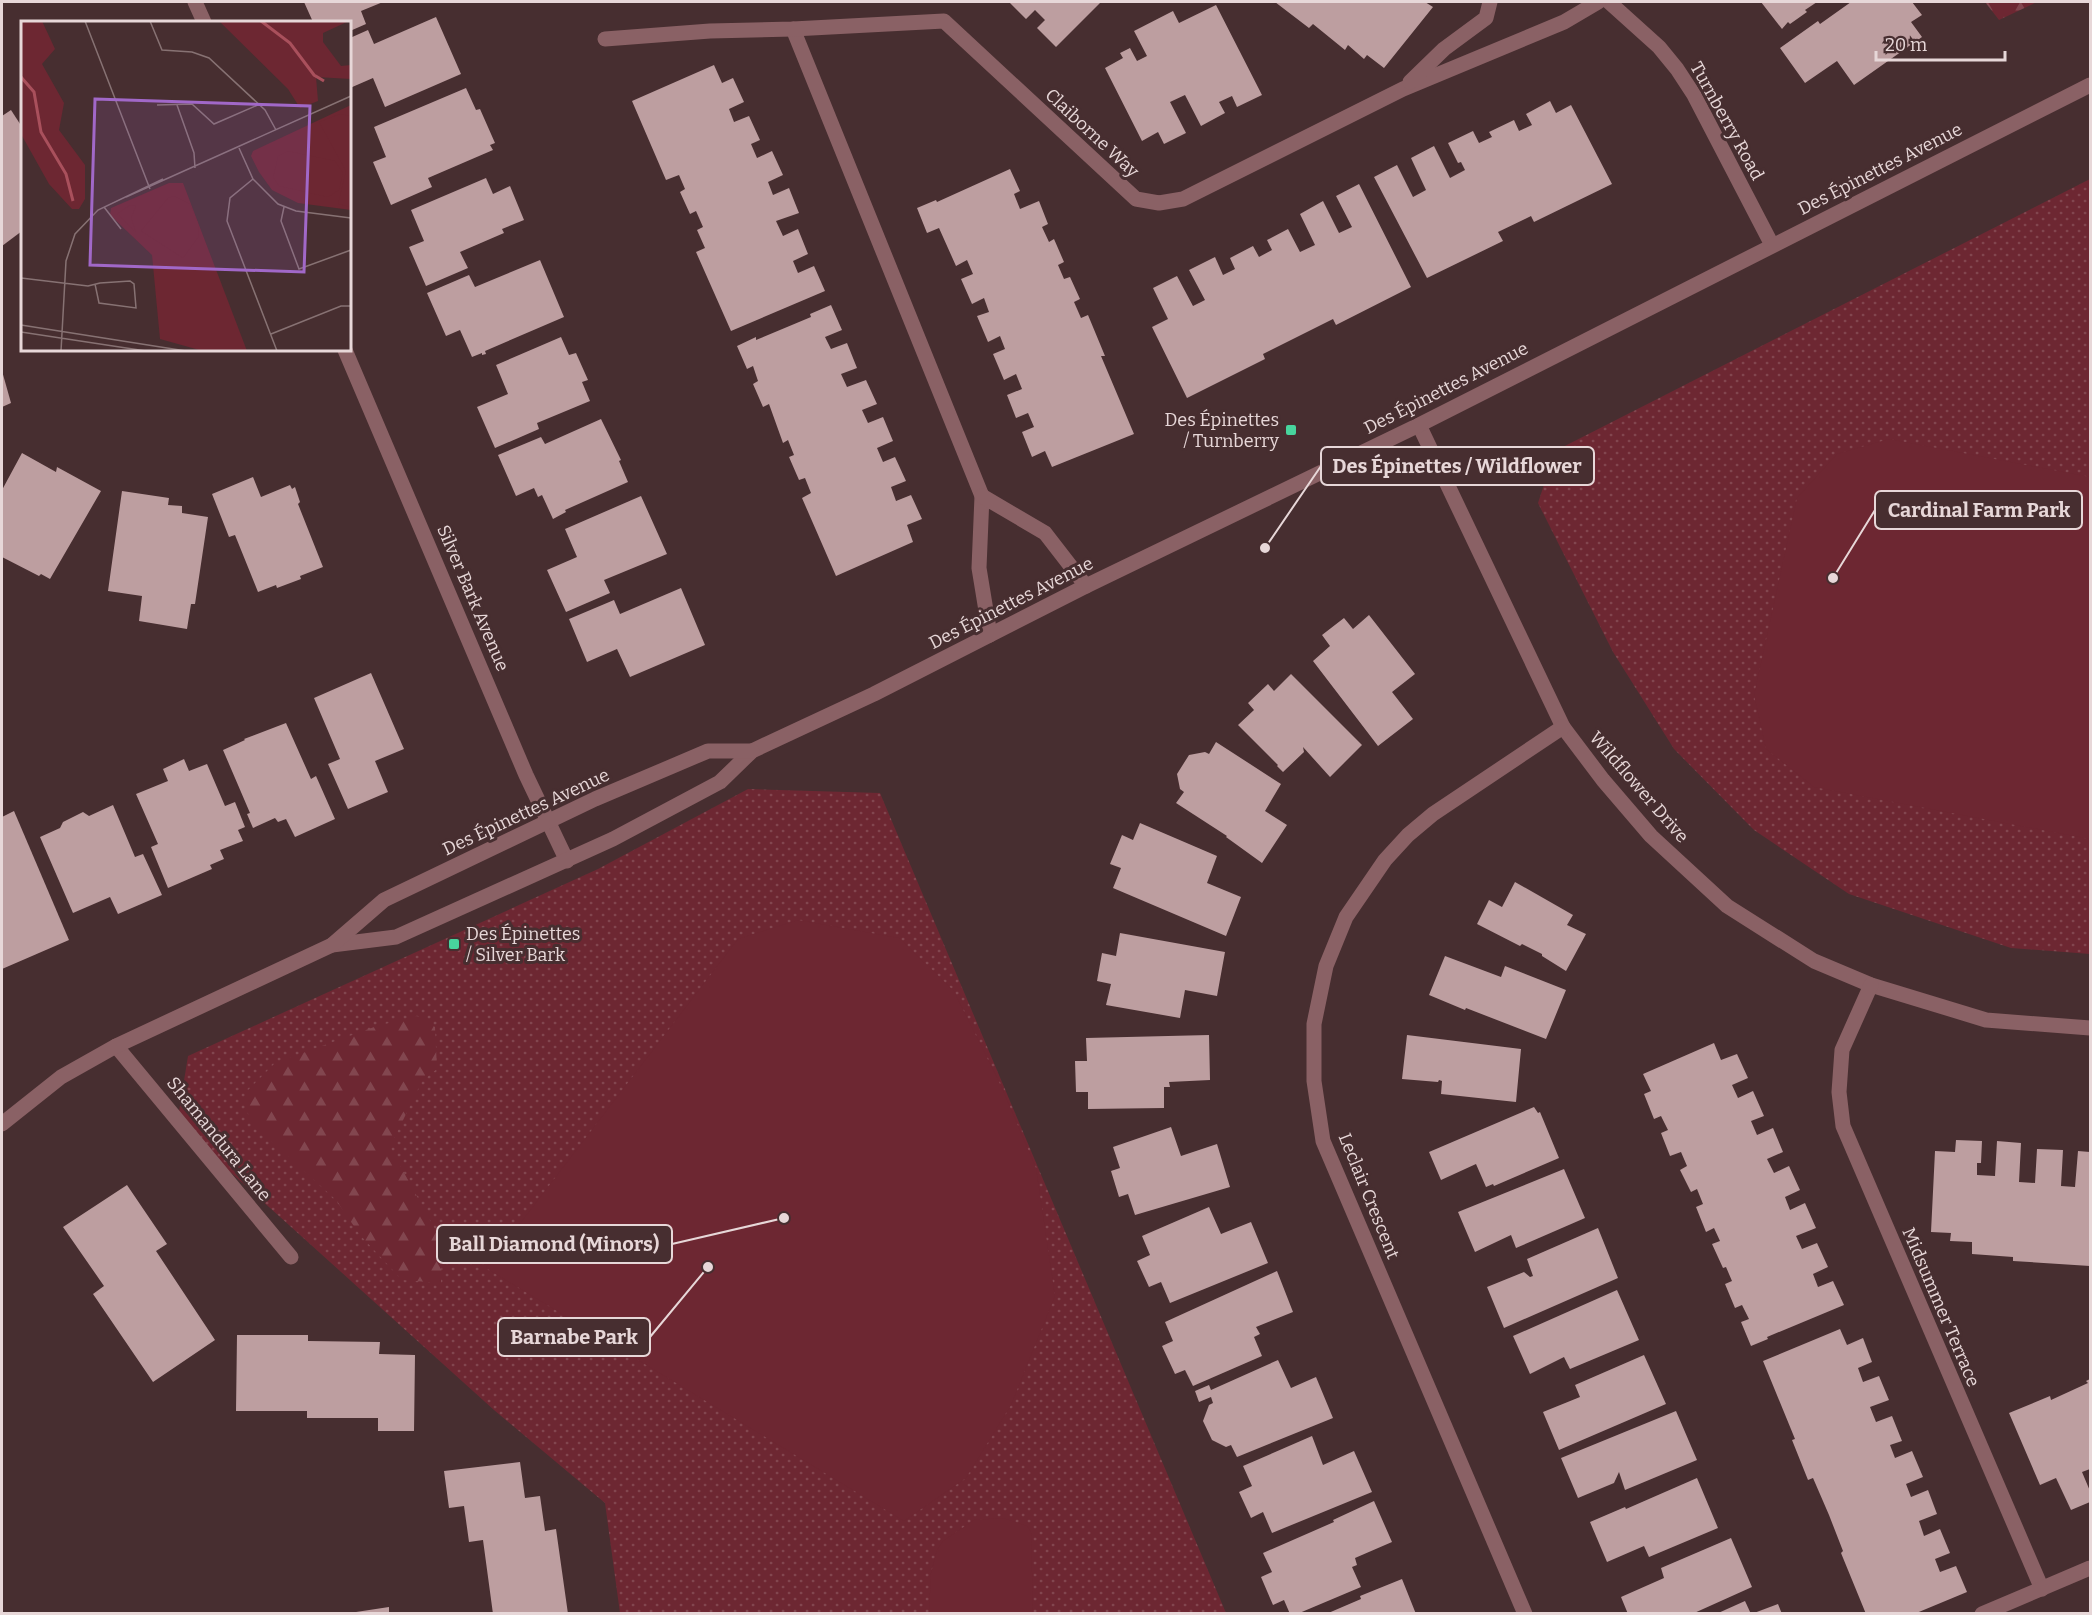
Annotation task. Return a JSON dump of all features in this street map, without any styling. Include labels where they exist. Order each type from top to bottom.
[{"type":"street","points":[[195,2],[204,21]]},
{"type":"street","name":"Claiborne Way","points":[[1403,88],[1444,49],[1486,18],[1490,2]]},
{"type":"street","name":"Claiborne Way","points":[[605,39],[710,31],[944,21],[1136,199],[1159,203],[1183,199],[1403,88],[1564,22],[1598,2]]},
{"type":"street","name":"Turnberry Road","points":[[1610,2],[1659,47],[1677,69],[1694,95],[1772,245]]},
{"type":"street","points":[[793,29],[982,496],[979,568],[990,635]]},
{"type":"street","name":"Des Épinettes Avenue","points":[[332,945],[396,937],[567,861],[720,782],[752,751],[874,694],[1086,586],[1419,425],[2091,85]]},
{"type":"street","name":"Silver Bark Avenue","points":[[345,351],[526,775],[567,861]]},
{"type":"street","name":"Wildflower Drive","points":[[1419,425],[1563,727],[1651,836],[1727,906],[1814,961],[1871,985],[1986,1020],[2091,1028]]},
{"type":"street","points":[[982,496],[1045,533],[1086,586]]},
{"type":"street","name":"Leclair Crescent","points":[[1525,1614],[1323,1141],[1314,1081],[1314,1024],[1326,966],[1346,917],[1385,860],[1408,835],[1433,814],[1563,727]]},
{"type":"street","name":"Des Épinettes Avenue","points":[[2,1124],[61,1077],[116,1046],[332,945],[384,900],[595,799],[708,751],[752,751]]},
{"type":"street","name":"Midsummer Terrace","points":[[1871,985],[1842,1050],[1839,1092],[1843,1126],[2042,1589]]},
{"type":"street","name":"Shamandura Lane","points":[[116,1046],[291,1257]]},
{"type":"street","points":[[1982,1614],[2091,1568]]},
{"type":"green space","points":[[1985,2],[2037,2],[1999,20]]},
{"type":"green space","points":[[2090,179],[2090,954],[2011,948],[1849,894],[1754,830],[1674,749],[1613,652],[1538,503],[1555,451]]},
{"type":"green space","points":[[1889,439],[2090,477],[2090,839],[1814,787],[1766,749],[1754,695],[1797,498],[1837,454]]},
{"type":"green space","points":[[748,789],[880,793],[1226,1613],[620,1613],[605,1503],[494,1410],[177,1124],[188,1056],[598,869]]},
{"type":"green space","points":[[798,920],[899,938],[954,991],[1001,1086],[1036,1168],[1055,1296],[1011,1405],[966,1478],[904,1521],[486,1268],[738,939]]},
{"type":"green space","points":[[417,1016],[435,1027],[437,1069],[422,1081],[390,1147],[442,1242],[441,1283],[402,1280],[360,1235],[336,1200],[258,1129],[247,1112],[246,1092],[275,1063],[377,1026]]},
{"type":"green space","points":[[1003,1518],[1027,1526],[1031,1532],[1033,1613],[929,1613],[931,1573],[937,1550],[943,1541],[974,1520]]},
{"type":"building","points":[[304,2],[383,2],[361,11],[366,24],[351,31],[351,21],[313,21]]},
{"type":"building","points":[[1009,2],[1101,2],[1056,47],[1037,28],[1045,20],[1035,10],[1026,19]]},
{"type":"building","points":[[1275,2],[1425,2],[1433,7],[1384,68],[1367,55],[1364,59],[1348,45],[1345,50],[1313,24],[1309,28]]},
{"type":"building","points":[[1761,2],[1817,2],[1790,24],[1788,22],[1782,29]]},
{"type":"building","points":[[1851,2],[1912,2],[1922,15],[1911,22],[1922,37],[1854,85],[1837,61],[1805,83],[1780,48],[1818,21],[1820,24]]},
{"type":"building","points":[[1216,5],[1262,95],[1237,107],[1232,96],[1219,102],[1225,113],[1201,126],[1185,95],[1170,102],[1186,133],[1164,144],[1158,132],[1142,141],[1105,68],[1123,58],[1120,53],[1130,48],[1137,61],[1147,56],[1134,31],[1173,11],[1179,23]]},
{"type":"building","points":[[436,17],[461,74],[385,107],[373,78],[351,88],[351,38],[368,30],[374,44]]},
{"type":"building","points":[[714,65],[722,83],[733,78],[744,102],[729,109],[734,122],[749,116],[760,140],[751,144],[757,158],[772,151],[783,175],[768,182],[773,195],[789,188],[799,213],[776,221],[783,236],[798,229],[808,254],[793,261],[798,273],[814,266],[825,291],[731,331],[696,252],[705,248],[697,230],[703,227],[696,211],[690,214],[680,192],[685,189],[679,175],[666,180],[632,101]]},
{"type":"building","points":[[466,88],[476,110],[480,109],[495,143],[490,145],[493,150],[428,178],[432,187],[391,205],[373,162],[386,157],[374,127]]},
{"type":"building","points":[[1550,101],[1556,113],[1571,105],[1612,184],[1534,222],[1531,216],[1498,232],[1503,241],[1427,278],[1374,177],[1397,165],[1413,197],[1426,190],[1411,158],[1434,146],[1450,178],[1465,170],[1461,162],[1458,163],[1448,143],[1473,131],[1479,143],[1492,137],[1489,132],[1514,120],[1519,131],[1532,125],[1526,114]]},
{"type":"building","points":[[11,110],[21,125],[21,232],[2,246],[2,116]]},
{"type":"building","points":[[1010,169],[1020,191],[1014,194],[1020,209],[1039,201],[1048,224],[1042,227],[1049,242],[1054,239],[1064,262],[1058,265],[1064,279],[1070,277],[1080,299],[1074,302],[1081,318],[1088,315],[1105,356],[1101,356],[1134,434],[1052,467],[1045,451],[1032,457],[1022,432],[1034,427],[1028,413],[1016,418],[1007,395],[1022,389],[1016,374],[1004,380],[993,354],[1005,349],[1000,336],[988,342],[977,316],[989,312],[984,298],[972,304],[961,279],[973,274],[967,260],[956,266],[939,228],[927,233],[917,208],[936,200],[937,202]]},
{"type":"building","points":[[486,178],[493,194],[510,186],[524,220],[502,229],[504,233],[460,252],[468,268],[426,286],[409,247],[424,241],[411,210]]},
{"type":"building","points":[[1359,184],[1411,287],[1336,325],[1333,319],[1263,354],[1265,359],[1187,398],[1152,327],[1168,319],[1153,288],[1177,276],[1193,306],[1205,300],[1189,270],[1215,257],[1223,275],[1235,269],[1230,258],[1253,246],[1259,257],[1272,250],[1267,240],[1288,229],[1300,252],[1315,245],[1300,214],[1323,201],[1339,233],[1352,227],[1336,196]]},
{"type":"building","points":[[540,260],[564,317],[485,351],[486,354],[482,355],[482,353],[472,357],[460,330],[446,336],[427,293],[469,275],[475,287]]},
{"type":"building","points":[[831,305],[842,330],[825,337],[831,349],[847,343],[857,368],[841,374],[847,387],[866,380],[877,404],[862,410],[868,423],[883,417],[893,441],[877,448],[883,462],[895,457],[906,481],[891,487],[896,501],[911,495],[922,519],[907,525],[913,542],[836,576],[802,498],[811,493],[805,478],[799,480],[789,457],[794,455],[788,440],[783,443],[769,404],[763,407],[753,384],[758,381],[753,366],[747,369],[737,346],[811,317],[810,314]]},
{"type":"building","points":[[561,337],[569,355],[576,353],[588,380],[582,382],[590,401],[537,423],[539,429],[495,448],[477,407],[508,394],[496,365]]},
{"type":"building","points":[[2,371],[11,403],[2,407]]},
{"type":"building","points":[[601,419],[621,460],[619,461],[628,482],[565,510],[566,512],[553,519],[542,495],[538,497],[534,488],[516,496],[498,455],[541,437],[545,444]]},
{"type":"building","points":[[22,453],[56,472],[57,467],[101,491],[50,579],[41,574],[39,576],[2,557],[2,490]]},
{"type":"building","points":[[253,477],[261,497],[290,485],[292,489],[295,487],[300,502],[298,504],[323,567],[300,576],[301,579],[258,592],[235,535],[229,537],[212,494]]},
{"type":"building","points":[[122,491],[169,498],[168,505],[182,506],[182,513],[208,517],[195,604],[191,604],[187,629],[139,621],[142,596],[108,591]]},
{"type":"building","points":[[641,496],[667,554],[604,580],[610,593],[566,612],[547,570],[577,557],[565,529]]},
{"type":"building","points":[[681,588],[705,645],[630,677],[617,649],[587,662],[569,619],[614,600],[620,614]]},
{"type":"building","points":[[1369,615],[1415,674],[1392,692],[1413,719],[1378,746],[1313,661],[1330,646],[1322,635],[1344,618],[1353,629]]},
{"type":"building","points":[[371,673],[404,749],[375,761],[388,792],[348,809],[328,764],[340,759],[314,698]]},
{"type":"building","points":[[1291,674],[1362,745],[1330,777],[1303,747],[1304,752],[1283,772],[1238,725],[1254,710],[1248,703],[1268,684],[1274,691]]},
{"type":"building","points":[[286,723],[311,779],[316,776],[335,819],[295,837],[286,819],[278,822],[275,818],[253,828],[247,814],[250,813],[223,750],[244,739]]},
{"type":"building","points":[[1216,742],[1281,784],[1265,811],[1287,825],[1262,863],[1227,836],[1176,803],[1184,792],[1180,789],[1177,774],[1189,755],[1205,752],[1209,754]]},
{"type":"building","points":[[184,759],[189,771],[207,764],[225,806],[235,802],[245,827],[238,830],[243,841],[220,850],[224,859],[210,865],[212,869],[168,888],[151,847],[158,844],[136,794],[168,781],[163,769]]},
{"type":"building","points":[[113,805],[135,857],[143,854],[162,895],[118,914],[110,897],[73,913],[40,837],[60,828],[63,822],[83,812],[89,816]]},
{"type":"building","points":[[14,811],[69,940],[2,969],[2,817]]},
{"type":"building","points":[[1140,823],[1217,856],[1207,883],[1241,897],[1226,936],[1113,888],[1121,868],[1110,864],[1122,835],[1133,840]]},
{"type":"building","points":[[1515,882],[1573,915],[1567,925],[1586,934],[1566,971],[1542,954],[1522,944],[1520,946],[1477,924],[1489,900],[1502,907]]},
{"type":"building","points":[[1120,933],[1225,952],[1217,996],[1185,990],[1180,1018],[1106,1005],[1111,984],[1097,981],[1102,953],[1116,956]]},
{"type":"building","points":[[1445,956],[1501,977],[1505,966],[1566,990],[1546,1039],[1429,995]]},
{"type":"building","points":[[1209,1035],[1210,1080],[1169,1082],[1170,1087],[1164,1087],[1164,1108],[1088,1109],[1088,1092],[1076,1092],[1075,1061],[1087,1061],[1086,1038]]},
{"type":"building","points":[[1407,1035],[1521,1049],[1516,1102],[1441,1094],[1442,1081],[1402,1079]]},
{"type":"building","points":[[1714,1043],[1721,1060],[1737,1054],[1748,1078],[1732,1085],[1738,1098],[1753,1091],[1764,1116],[1751,1121],[1757,1135],[1773,1128],[1783,1152],[1767,1159],[1774,1173],[1789,1166],[1800,1190],[1785,1197],[1790,1210],[1805,1203],[1816,1228],[1796,1236],[1802,1249],[1817,1243],[1828,1267],[1813,1274],[1818,1287],[1833,1281],[1844,1305],[1751,1346],[1741,1322],[1749,1319],[1742,1305],[1735,1308],[1725,1284],[1732,1281],[1712,1244],[1720,1241],[1714,1228],[1706,1232],[1696,1207],[1703,1204],[1697,1189],[1691,1192],[1680,1170],[1687,1166],[1681,1152],[1670,1156],[1661,1133],[1668,1130],[1661,1116],[1654,1119],[1644,1094],[1651,1091],[1643,1074]]},
{"type":"building","points":[[1534,1107],[1538,1113],[1540,1112],[1559,1158],[1494,1186],[1493,1184],[1486,1187],[1476,1164],[1441,1180],[1429,1152]]},
{"type":"building","points":[[1171,1127],[1181,1156],[1217,1144],[1230,1187],[1135,1215],[1128,1194],[1119,1197],[1111,1171],[1120,1168],[1113,1147]]},
{"type":"building","points":[[1956,1140],[1982,1141],[1981,1163],[1977,1163],[1977,1175],[1995,1176],[1997,1141],[2021,1143],[2019,1182],[2035,1183],[2037,1149],[2063,1150],[2061,1186],[2075,1187],[2078,1151],[2090,1152],[2090,1266],[2013,1261],[2013,1257],[1972,1254],[1972,1242],[1950,1241],[1951,1233],[1931,1232],[1935,1151],[1955,1152]]},
{"type":"building","points":[[1564,1169],[1585,1218],[1516,1248],[1511,1235],[1475,1252],[1458,1212]]},
{"type":"building","points":[[127,1185],[167,1244],[156,1251],[215,1340],[153,1382],[93,1294],[104,1286],[63,1227]]},
{"type":"building","points":[[1209,1207],[1221,1234],[1251,1222],[1268,1263],[1170,1303],[1161,1282],[1149,1287],[1137,1261],[1150,1255],[1142,1236]]},
{"type":"building","points":[[1598,1228],[1618,1278],[1504,1328],[1487,1287],[1524,1272],[1530,1277],[1533,1276],[1527,1259]]},
{"type":"building","points":[[1277,1271],[1293,1312],[1256,1327],[1260,1334],[1254,1337],[1262,1356],[1193,1386],[1185,1370],[1175,1374],[1162,1346],[1173,1341],[1165,1322]]},
{"type":"building","points":[[1617,1290],[1639,1340],[1570,1369],[1564,1357],[1530,1374],[1513,1336]]},
{"type":"building","points":[[1840,1329],[1847,1345],[1863,1338],[1872,1362],[1858,1368],[1863,1382],[1879,1376],[1889,1400],[1870,1407],[1876,1422],[1892,1416],[1902,1441],[1890,1445],[1895,1458],[1912,1451],[1923,1477],[1906,1484],[1911,1497],[1928,1490],[1937,1514],[1919,1521],[1924,1536],[1940,1529],[1950,1553],[1935,1559],[1940,1572],[1956,1566],[1967,1592],[1914,1614],[1866,1614],[1813,1478],[1808,1480],[1792,1440],[1795,1439],[1763,1361]]},
{"type":"building","points":[[237,1335],[308,1335],[308,1341],[380,1342],[379,1354],[415,1355],[414,1431],[378,1431],[378,1418],[307,1418],[307,1411],[236,1411]]},
{"type":"building","points":[[1644,1355],[1666,1404],[1559,1450],[1543,1412],[1580,1397],[1575,1385]]},
{"type":"building","points":[[1278,1360],[1291,1388],[1316,1377],[1333,1418],[1237,1457],[1231,1445],[1226,1447],[1212,1440],[1203,1421],[1209,1405],[1213,1403],[1211,1397],[1199,1402],[1195,1391],[1209,1385],[1211,1390]]},
{"type":"building","points":[[2090,1379],[2090,1469],[2082,1472],[2090,1491],[2090,1502],[2071,1510],[2056,1478],[2040,1485],[2009,1413],[2050,1396],[2051,1400],[2088,1383],[2086,1381]]},
{"type":"building","points":[[1676,1411],[1697,1460],[1625,1490],[1619,1472],[1614,1483],[1578,1498],[1561,1458]]},
{"type":"building","points":[[1312,1436],[1323,1465],[1354,1451],[1372,1492],[1272,1533],[1263,1512],[1251,1518],[1239,1492],[1252,1486],[1243,1466]]},
{"type":"building","points":[[520,1462],[525,1498],[540,1496],[545,1531],[556,1529],[568,1614],[493,1614],[483,1540],[469,1542],[464,1506],[449,1508],[444,1471]]},
{"type":"building","points":[[1697,1478],[1718,1528],[1649,1557],[1644,1546],[1607,1562],[1590,1522]]},
{"type":"building","points":[[1374,1501],[1392,1542],[1355,1558],[1357,1565],[1352,1567],[1361,1587],[1297,1614],[1290,1614],[1284,1600],[1273,1605],[1261,1577],[1272,1572],[1263,1553],[1334,1522],[1333,1520]]},
{"type":"building","points":[[1731,1538],[1752,1587],[1692,1614],[1628,1614],[1621,1597],[1664,1578],[1661,1568]]},
{"type":"building","points":[[1402,1579],[1416,1614],[1326,1614],[1361,1599],[1360,1596]]},
{"type":"building","points":[[1745,1601],[1751,1614],[1716,1614]]},
{"type":"building","points":[[1778,1604],[1782,1614],[1754,1614],[1754,1613]]},
{"type":"building","points":[[389,1607],[389,1614],[356,1614],[356,1612]]},
{"type":"place","name":"Des Épinettes / Turnberry","points":[[1291,430]]},
{"type":"place","name":"Des Épinettes / Wildflower","points":[[1265,548]]},
{"type":"place","name":"Cardinal Farm Park","points":[[1833,578]]},
{"type":"place","name":"Des Épinettes / Silver Bark","points":[[454,944]]},
{"type":"place","name":"Ball Diamond (Minors)","points":[[784,1218]]},
{"type":"place","name":"Barnabe Park","points":[[708,1267]]}]
